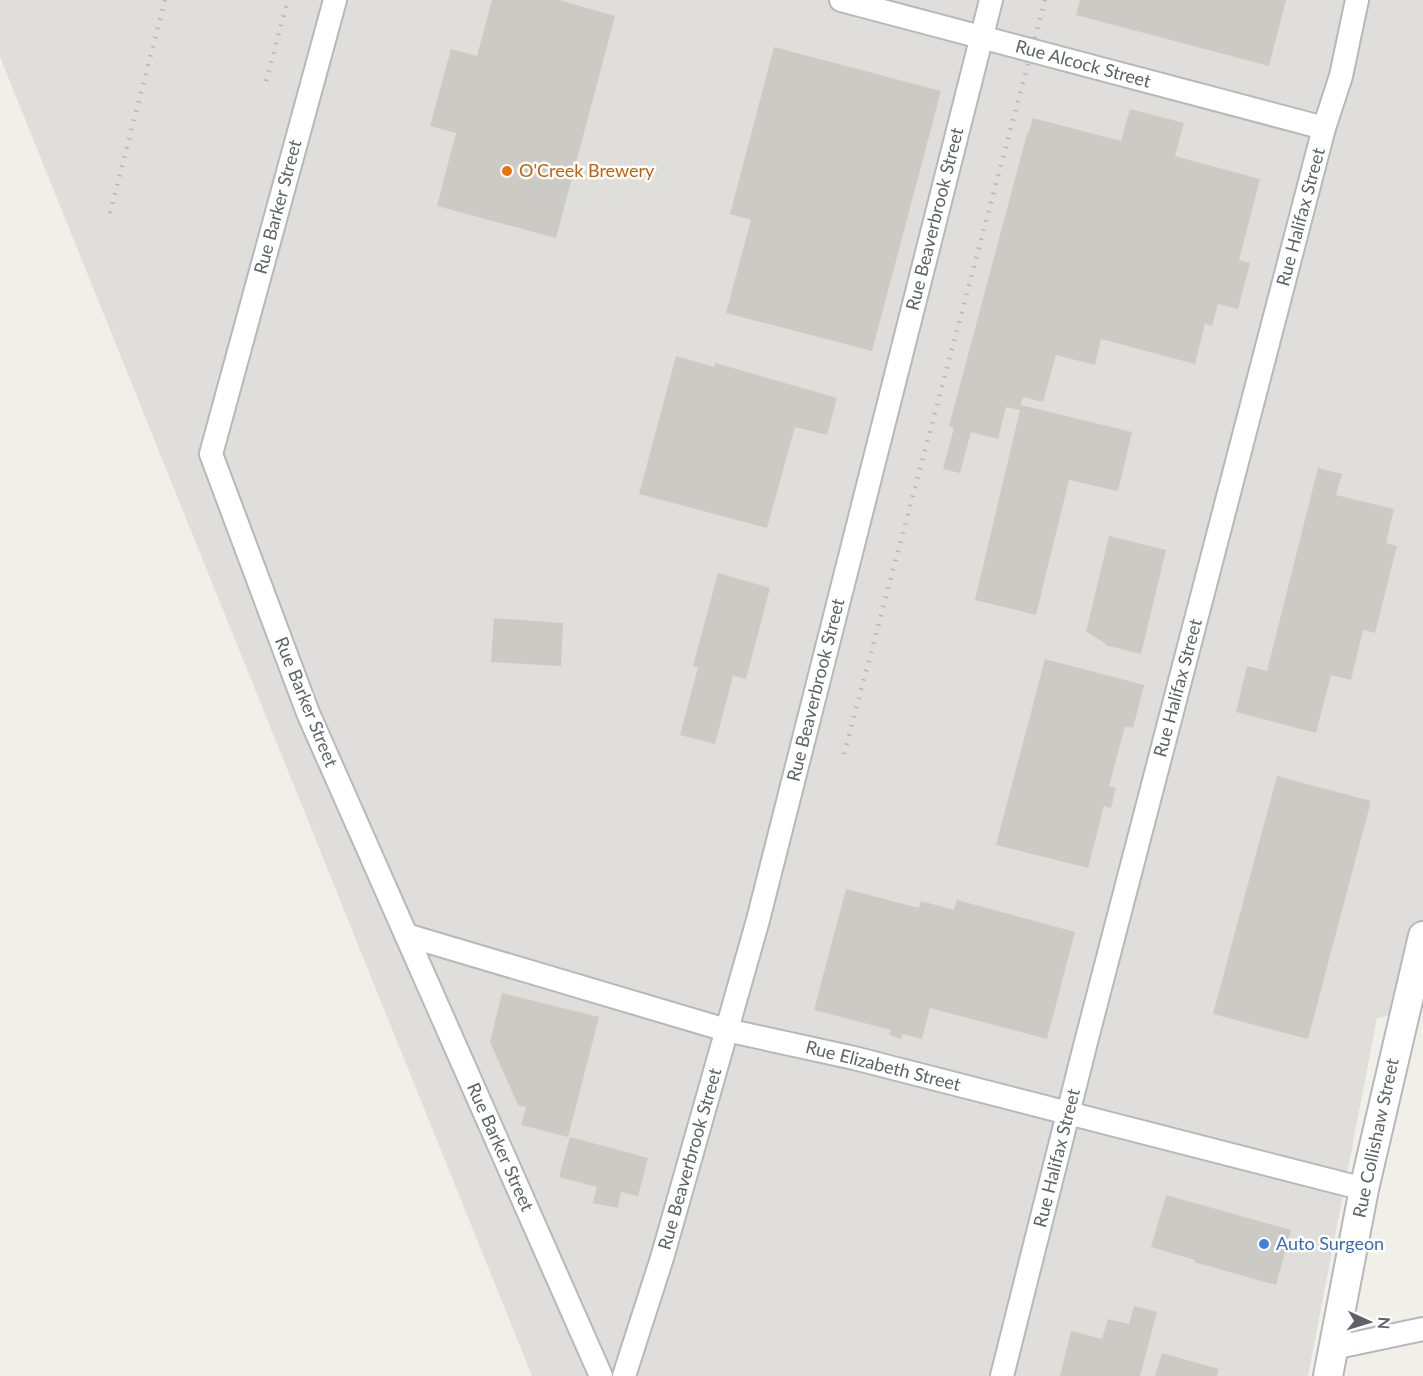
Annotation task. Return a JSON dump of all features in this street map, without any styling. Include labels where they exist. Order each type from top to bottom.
[{"type":"street","name":"Rue Barker Street","points":[[335,0],[210,454],[308,713],[601,1376]]},
{"type":"street","name":"Rue Alcock Street","points":[[841,0],[1324,128]]},
{"type":"street","name":"Rue Beaverbrook Street","points":[[624,1376],[662,1258],[761,908],[991,0]]},
{"type":"street","name":"Rue Halifax Street","points":[[1002,1376],[1324,128],[1341,75],[1357,0]]},
{"type":"street","name":"Rue Elizabeth Street","points":[[406,935],[726,1030],[854,1058],[1364,1189]]},
{"type":"street","name":"Rue Collishaw Street","points":[[1328,1376],[1364,1189],[1419,968],[1423,936]]},
{"type":"street","points":[[1333,1348],[1423,1329]]},
{"type":"shaded area","points":[[0,0],[1423,0],[1423,1008],[1377,1018],[1308,1376],[532,1376],[0,57]]},
{"type":"building","points":[[492,0],[559,0],[615,16],[556,238],[437,206],[456,133],[430,126],[451,49],[477,56]]},
{"type":"building","points":[[1080,0],[1286,0],[1269,66],[1076,15]]},
{"type":"building","points":[[774,47],[941,91],[872,351],[726,313],[751,220],[730,214]]},
{"type":"building","points":[[1130,109],[1184,123],[1175,156],[1260,179],[1239,260],[1250,263],[1238,309],[1218,304],[1212,326],[1205,324],[1195,364],[1101,339],[1095,365],[1056,355],[1043,402],[1023,397],[1021,405],[1132,432],[1118,491],[1069,480],[1036,615],[975,600],[1020,410],[1006,407],[998,439],[971,432],[960,473],[943,469],[954,428],[949,426],[1027,134],[1033,118],[1121,141]]},
{"type":"building","points":[[676,356],[714,367],[715,363],[837,398],[827,435],[795,427],[767,528],[639,494]]},
{"type":"building","points":[[1318,468],[1342,474],[1336,495],[1394,509],[1386,543],[1397,546],[1375,633],[1363,630],[1351,680],[1331,675],[1316,733],[1236,712],[1247,666],[1267,671]]},
{"type":"building","points":[[1109,536],[1166,550],[1141,654],[1105,645],[1086,632]]},
{"type":"building","points":[[718,573],[770,588],[746,679],[733,676],[715,744],[680,735],[698,667],[693,666]]},
{"type":"building","points":[[494,618],[563,623],[561,666],[491,662]]},
{"type":"building","points":[[1045,659],[1144,685],[1133,728],[1125,726],[1109,786],[1116,788],[1111,808],[1104,806],[1088,868],[996,845]]},
{"type":"building","points":[[1277,776],[1371,801],[1308,1039],[1213,1014]]},
{"type":"building","points":[[846,889],[919,908],[921,901],[954,910],[957,900],[1075,932],[1047,1039],[930,1008],[922,1039],[903,1034],[901,1039],[889,1035],[891,1030],[814,1010]]},
{"type":"building","points":[[502,993],[599,1017],[568,1137],[521,1125],[526,1107],[518,1105],[490,1042]]},
{"type":"building","points":[[570,1137],[648,1158],[638,1196],[621,1192],[618,1208],[593,1203],[597,1187],[559,1177]]},
{"type":"building","points":[[1166,1195],[1291,1230],[1276,1285],[1194,1262],[1195,1260],[1151,1247]]},
{"type":"building","points":[[1134,1306],[1157,1312],[1140,1376],[1060,1376],[1071,1331],[1102,1339],[1108,1319],[1129,1324]]},
{"type":"building","points":[[1162,1353],[1219,1369],[1217,1376],[1155,1376]]},
{"type":"railway","points":[[110,213],[165,0]]},
{"type":"railway","points":[[266,81],[288,0]]},
{"type":"railway","points":[[844,754],[1045,0]]},
{"type":"place","name":"O'Creek Brewery","points":[[507,171]]},
{"type":"place","name":"Auto Surgeon","points":[[1264,1244]]}]
